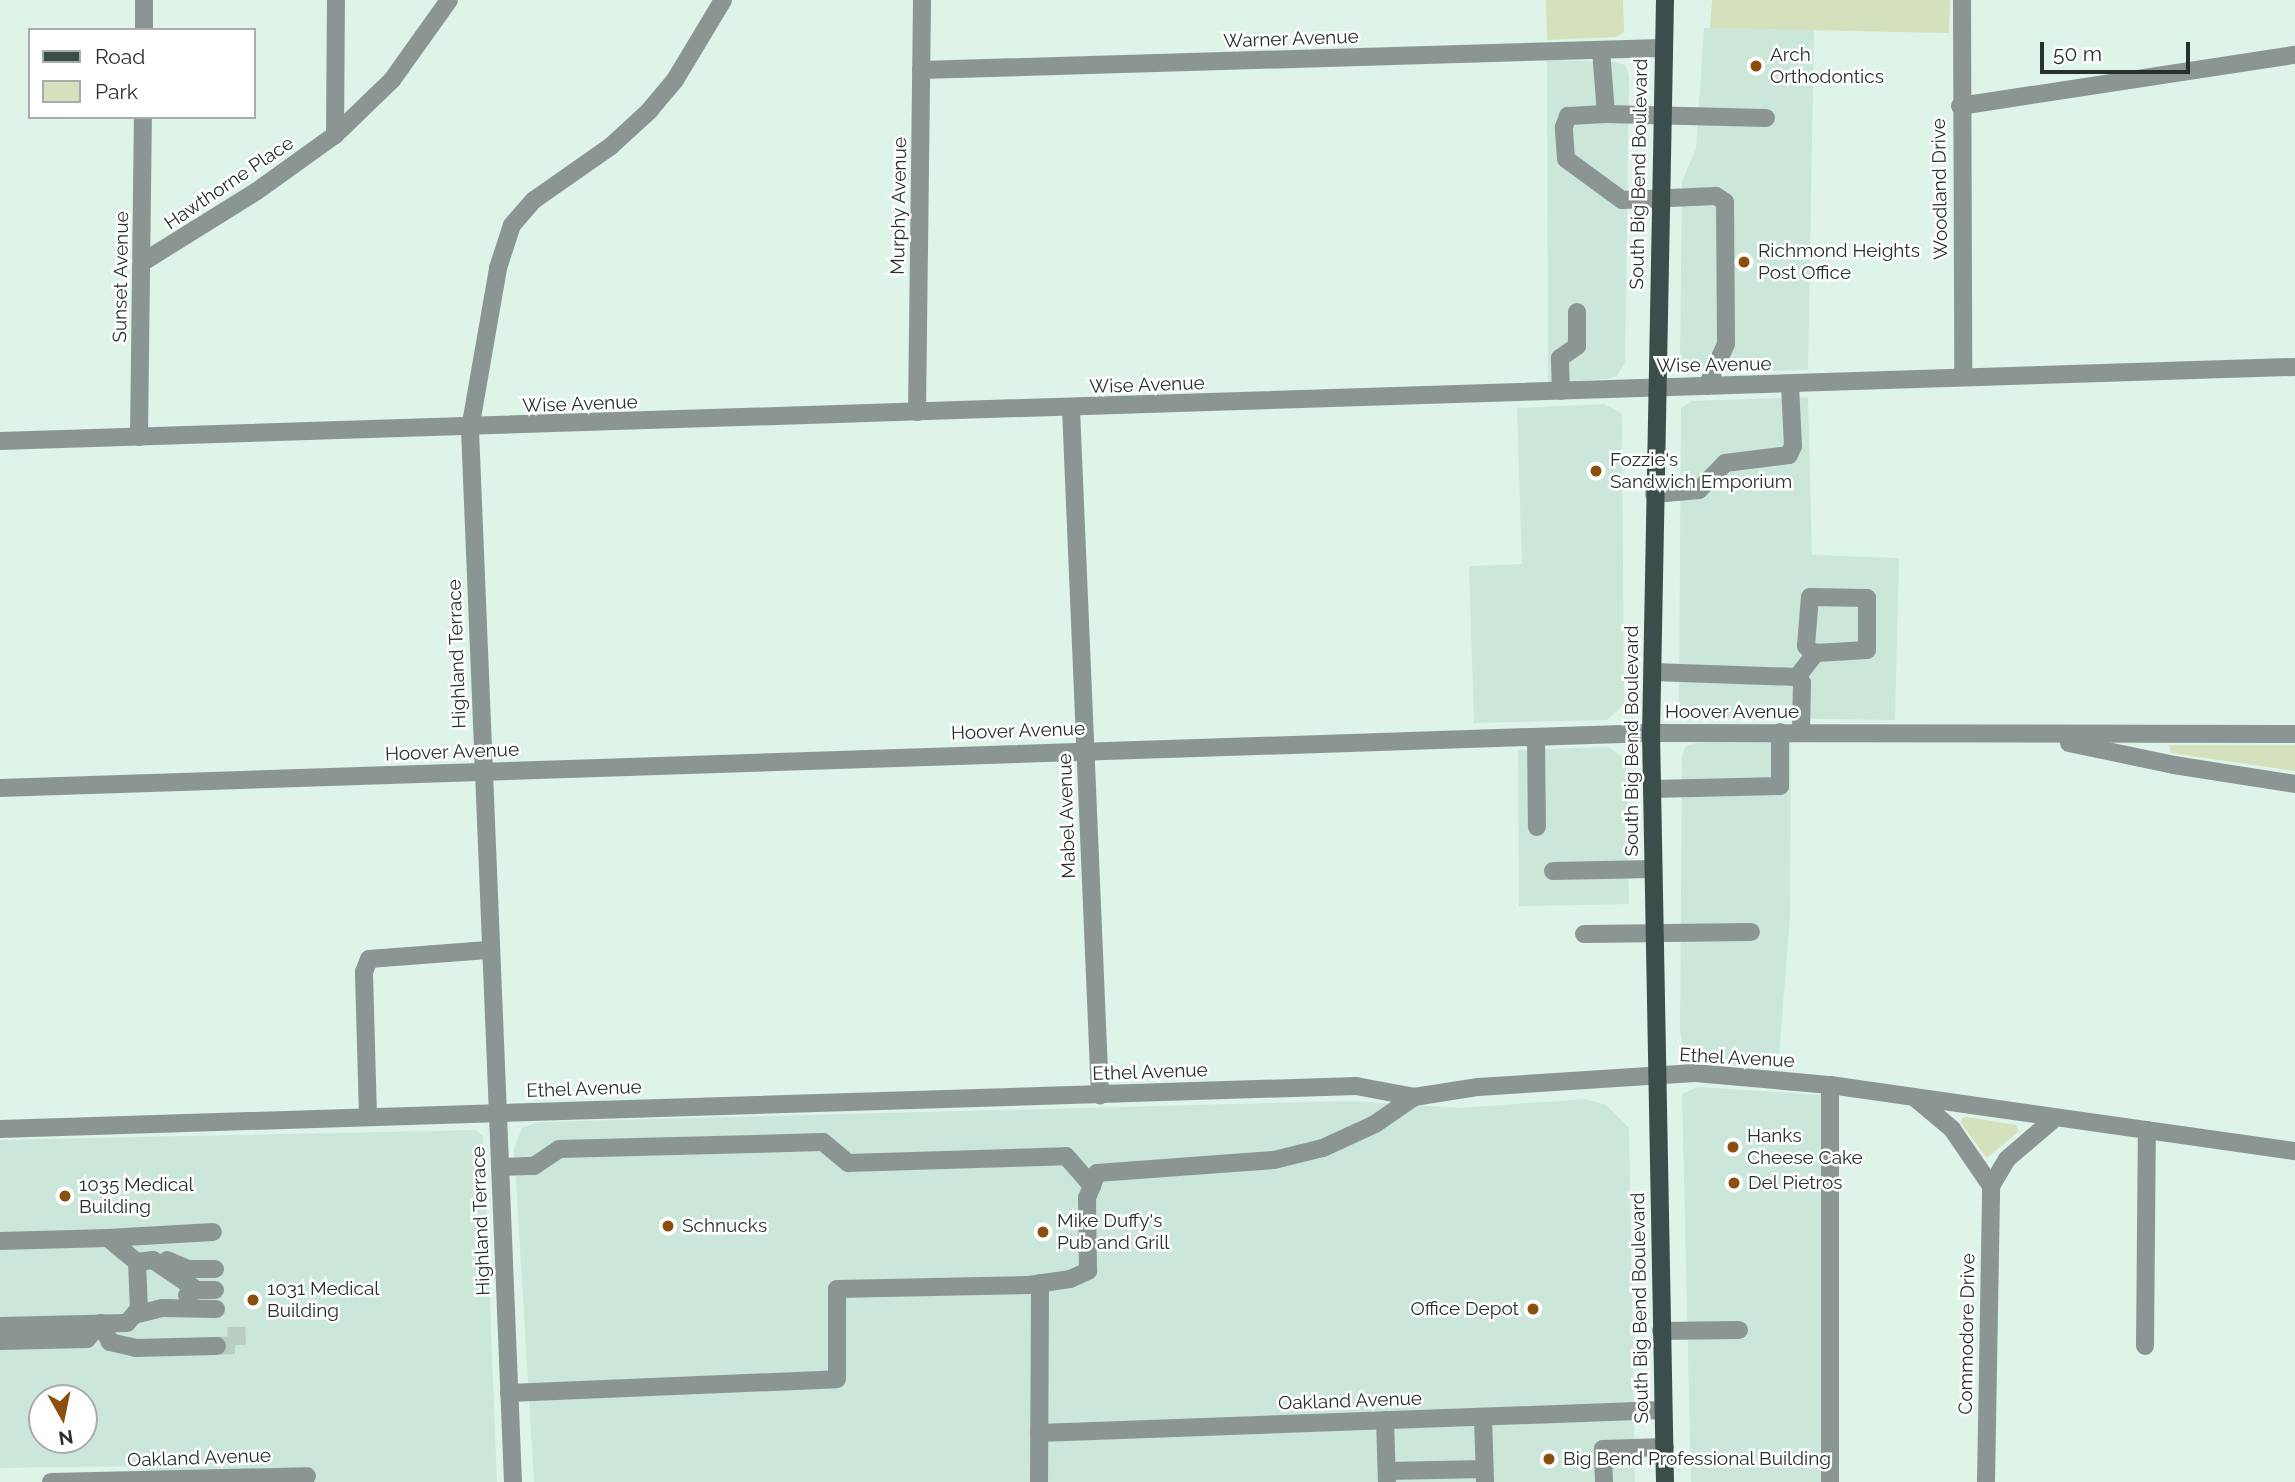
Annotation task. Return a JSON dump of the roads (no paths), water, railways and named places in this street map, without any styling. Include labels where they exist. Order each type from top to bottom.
[{"type":"main road","name":"South Big Bend Boulevard","points":[[1665,0],[1655,388],[1651,733],[1665,1482]]},
{"type":"street","points":[[144,0],[144,28]]},
{"type":"street","points":[[335,135],[336,0]]},
{"type":"street","name":"Hawthorne Place","points":[[143,262],[257,191],[335,135],[392,80],[449,0]]},
{"type":"street","name":"Highland Terrace","points":[[513,1482],[498,1113],[488,950],[470,429],[498,268],[512,225],[534,200],[611,146],[649,111],[675,80],[723,0]]},
{"type":"street","name":"Murphy Avenue","points":[[917,412],[922,0]]},
{"type":"street","name":"Woodland Drive","points":[[1962,0],[1960,106],[1963,377]]},
{"type":"street","name":"Warner Avenue","points":[[921,70],[1662,48]]},
{"type":"street","points":[[1601,50],[1606,114]]},
{"type":"street","points":[[1960,106],[2295,55]]},
{"type":"street","points":[[1707,386],[1726,344],[1725,202],[1716,196],[1622,200],[1566,159],[1564,127],[1568,116],[1606,114],[1766,118]]},
{"type":"street","name":"Sunset Avenue","points":[[139,437],[144,119]]},
{"type":"street","points":[[1561,391],[1560,358],[1577,346],[1577,312]]},
{"type":"street","name":"Wise Avenue","points":[[0,441],[470,429],[2295,367]]},
{"type":"street","points":[[1654,494],[1699,490],[1725,463],[1789,455],[1793,446],[1790,384]]},
{"type":"street","name":"Mabel Avenue","points":[[1071,409],[1100,1095]]},
{"type":"street","points":[[1797,677],[1814,655],[1867,650],[1867,598],[1810,597],[1806,646],[1814,655]]},
{"type":"street","points":[[1653,672],[1797,677],[1802,683],[1801,732]]},
{"type":"street","points":[[1652,789],[1780,786],[1780,732]]},
{"type":"street","name":"Hoover Avenue","points":[[0,788],[1651,733],[1801,732],[2038,736],[2295,734]]},
{"type":"street","name":"Hoover Avenue","points":[[2038,736],[2174,765],[2295,784]]},
{"type":"street","points":[[1536,737],[1537,827]]},
{"type":"street","points":[[1553,871],[1653,869]]},
{"type":"street","points":[[1584,934],[1751,932]]},
{"type":"street","points":[[368,1117],[365,972],[369,959],[488,950]]},
{"type":"street","name":"Ethel Avenue","points":[[0,1129],[1356,1086],[1414,1097],[1478,1087],[1695,1073],[1830,1084],[2295,1151]]},
{"type":"street","points":[[1830,1084],[1830,1482]]},
{"type":"street","points":[[509,1393],[837,1379],[837,1289],[1040,1283],[1070,1279],[1088,1271],[1087,1198],[1097,1173],[1273,1160],[1323,1148],[1375,1124],[1414,1097]]},
{"type":"street","points":[[1914,1097],[1952,1129],[1991,1186],[2007,1158],[2055,1118]]},
{"type":"street","points":[[2146,1346],[2147,1130]]},
{"type":"street","points":[[500,1167],[534,1166],[559,1149],[822,1142],[848,1163],[1066,1156],[1092,1186]]},
{"type":"street","name":"Commodore Drive","points":[[1986,1482],[1991,1186]]},
{"type":"street","points":[[0,1241],[214,1232]]},
{"type":"street","points":[[108,1238],[145,1261],[206,1290],[162,1308],[134,1315]]},
{"type":"street","points":[[145,1261],[215,1269]]},
{"type":"street","points":[[0,1326],[127,1323],[139,1309],[145,1261]]},
{"type":"street","points":[[1038,1482],[1040,1283]]},
{"type":"street","points":[[162,1308],[216,1309]]},
{"type":"street","points":[[0,1341],[87,1339],[101,1323]]},
{"type":"street","points":[[101,1323],[110,1342],[135,1348],[217,1346]]},
{"type":"street","points":[[1661,1331],[1738,1330]]},
{"type":"street","name":"Oakland Avenue","points":[[1039,1433],[1663,1410]]},
{"type":"street","points":[[1385,1420],[1387,1477],[1484,1476],[1483,1417]]},
{"type":"street","points":[[1604,1482],[1603,1449],[1665,1447]]},
{"type":"street","name":"Oakland Avenue","points":[[51,1482],[307,1476]]},
{"type":"tunnel","points":[[217,1346],[237,1345],[236,1319]]},
{"type":"place","name":"Arch Orthodontics","points":[[1756,66]]},
{"type":"place","name":"Richmond Heights Post Office","points":[[1744,262]]},
{"type":"place","name":"Fozzie's Sandwich Emporium","points":[[1596,471]]},
{"type":"place","name":"Hanks Cheese Cake","points":[[1733,1147]]},
{"type":"place","name":"Del Pietros","points":[[1734,1183]]},
{"type":"place","name":"1035 Medical Building","points":[[65,1196]]},
{"type":"place","name":"Schnucks","points":[[668,1226]]},
{"type":"place","name":"Mike Duffy's Pub and Grill","points":[[1043,1232]]},
{"type":"place","name":"1031 Medical Building","points":[[253,1300]]},
{"type":"place","name":"Office Depot","points":[[1533,1309]]},
{"type":"place","name":"Big Bend Professional Building","points":[[1549,1459]]}]
